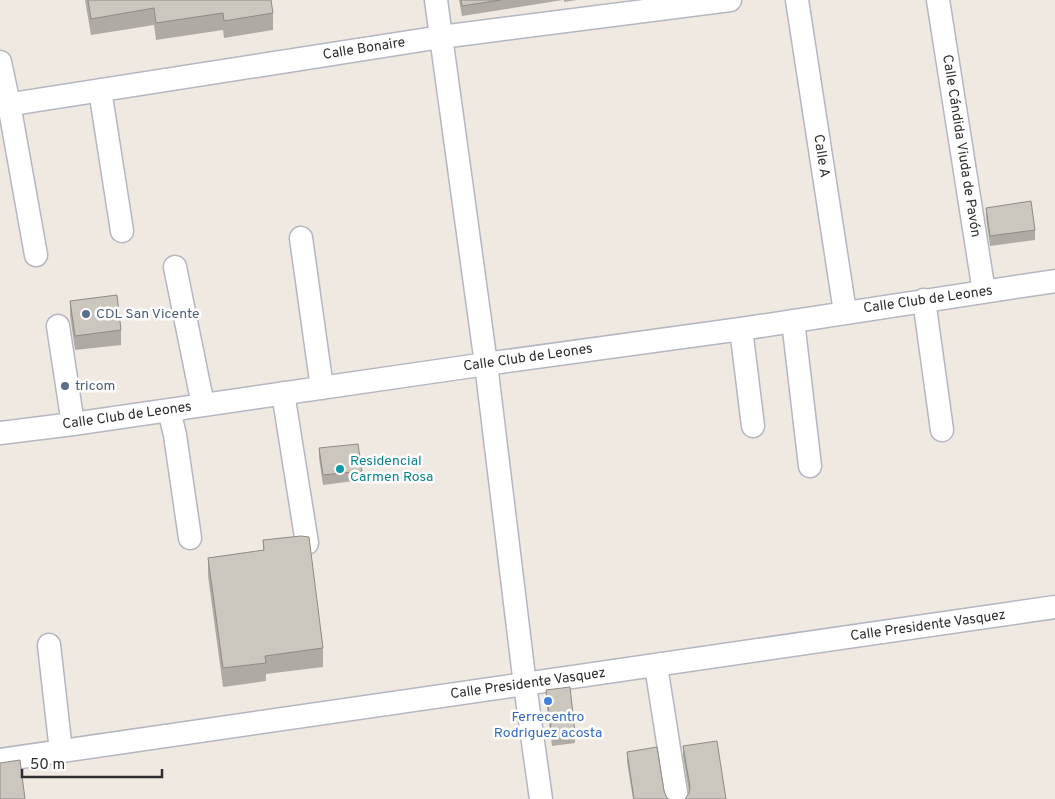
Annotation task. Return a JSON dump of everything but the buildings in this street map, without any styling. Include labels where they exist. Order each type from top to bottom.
[{"type":"street","points":[[436,0],[486,364],[525,685],[541,799]]},
{"type":"street","name":"Calle Bonaire","points":[[5,105],[441,37],[730,0]]},
{"type":"street","name":"Calle A","points":[[797,0],[845,312]]},
{"type":"street","name":"Calle Cándida Viuda de Pavón","points":[[938,0],[984,292]]},
{"type":"street","points":[[0,62],[5,105],[36,255]]},
{"type":"street","points":[[100,90],[122,231]]},
{"type":"street","points":[[301,238],[322,388]]},
{"type":"street","points":[[175,267],[203,405]]},
{"type":"street","name":"Calle Club de Leones","points":[[0,433],[741,330],[845,312],[1055,281]]},
{"type":"street","points":[[924,300],[942,430]]},
{"type":"street","points":[[794,321],[810,466]]},
{"type":"street","points":[[58,326],[73,424]]},
{"type":"street","points":[[741,330],[752,426]]},
{"type":"street","points":[[284,393],[307,544]]},
{"type":"street","points":[[169,410],[176,435],[190,538]]},
{"type":"street","name":"Calle Presidente Vasquez","points":[[0,760],[1055,607]]},
{"type":"street","points":[[49,645],[61,751]]},
{"type":"street","points":[[656,666],[678,799]]},
{"type":"place","name":"CDL San Vicente","points":[[86,314]]},
{"type":"place","name":"tricom","points":[[65,386]]},
{"type":"place","name":"Residencial Carmen Rosa","points":[[340,469]]},
{"type":"place","name":"Ferrecentro Rodriguez acosta","points":[[548,701]]}]
